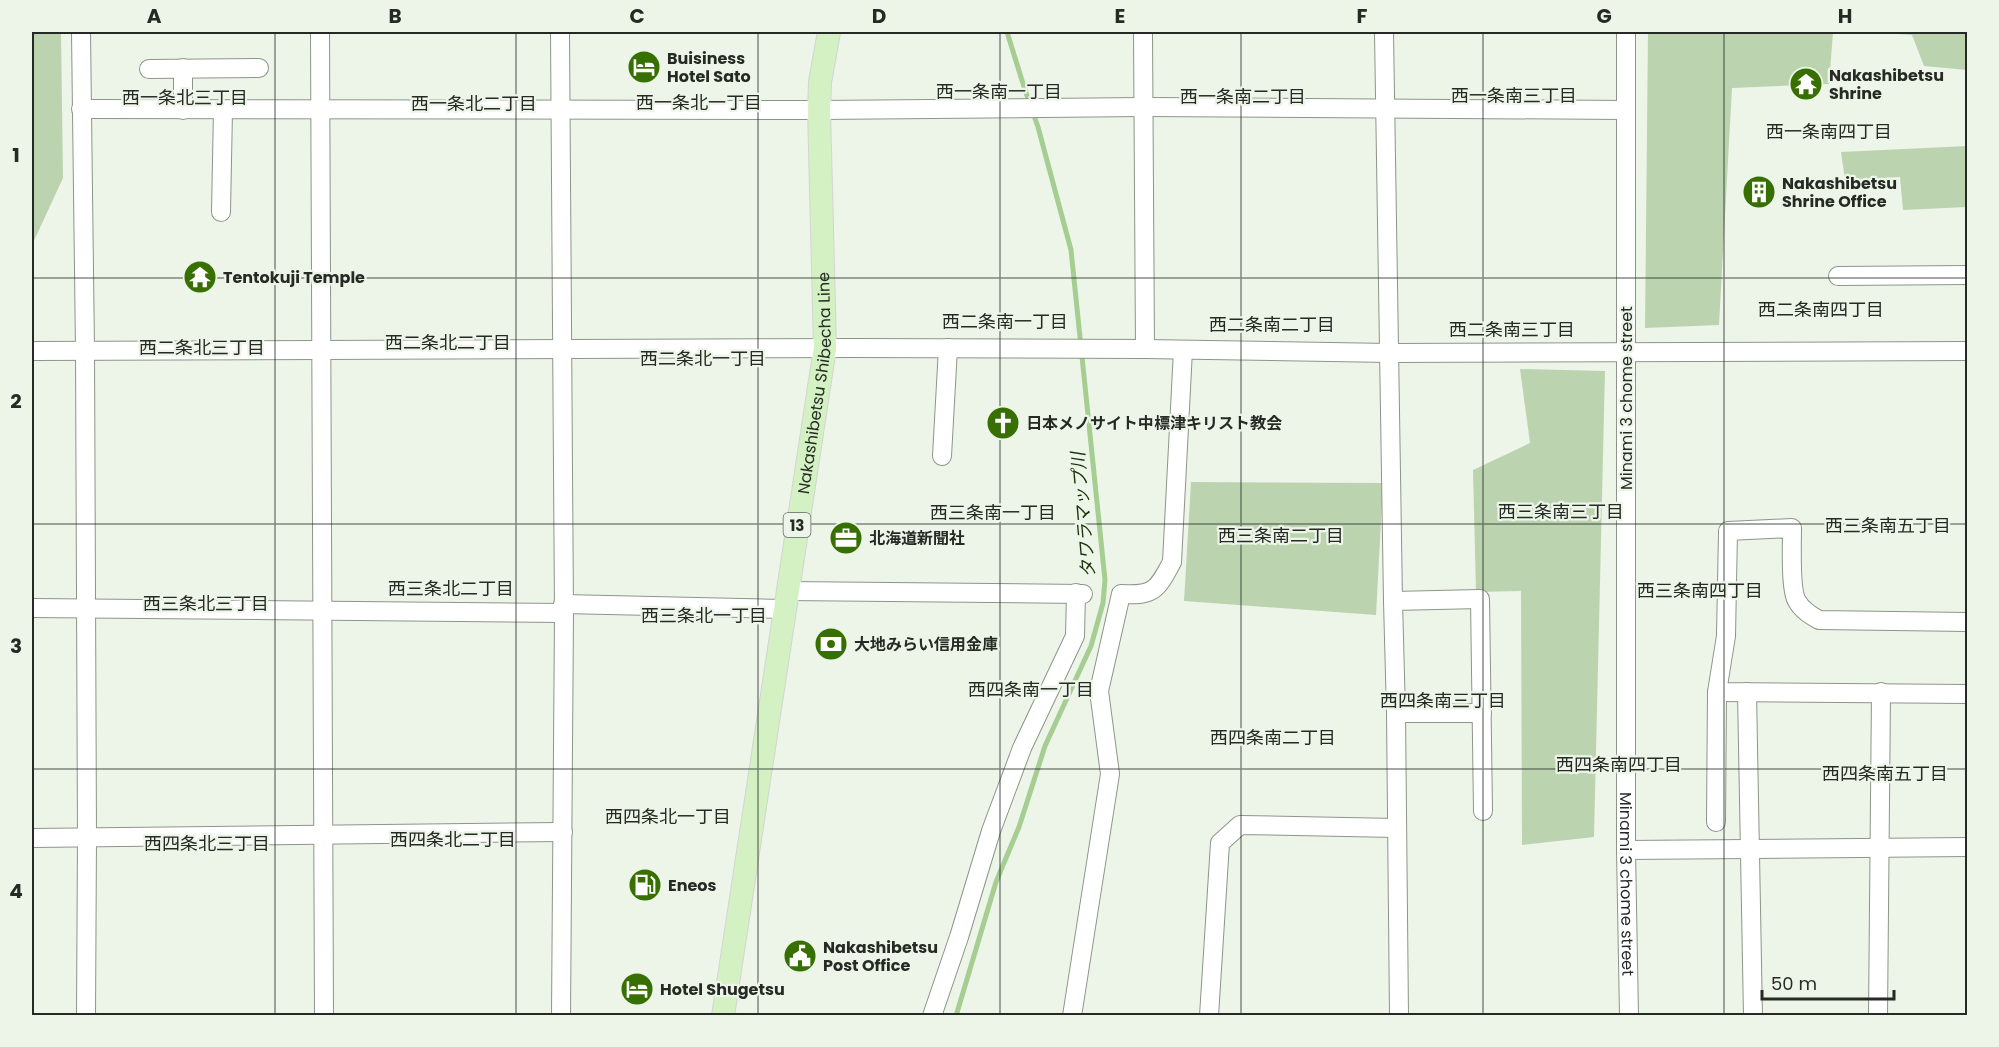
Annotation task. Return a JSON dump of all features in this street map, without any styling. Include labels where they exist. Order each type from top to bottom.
[{"type":"main road","name":"Nakashibetsu Shibecha Line","points":[[723,1016],[825,348],[819,82],[829,32]]},
{"type":"street","points":[[81,32],[85,345],[86,1016]]},
{"type":"street","points":[[320,32],[324,1016]]},
{"type":"street","points":[[560,32],[563,608],[561,1016]]},
{"type":"street","points":[[1143,32],[1144,349]]},
{"type":"street","points":[[1384,32],[1399,1016]]},
{"type":"street","name":"Minami 3 chome street","points":[[1626,32],[1626,850],[1629,1016]]},
{"type":"street","points":[[183,68],[183,110]]},
{"type":"street","points":[[149,69],[259,68]]},
{"type":"street","points":[[81,109],[819,110],[1143,107],[1626,110]]},
{"type":"street","points":[[221,212],[224,110]]},
{"type":"street","points":[[1838,276],[1968,275]]},
{"type":"street","points":[[32,341],[85,345],[323,349],[948,348],[1390,353],[1968,351]]},
{"type":"street","points":[[32,351],[85,345]]},
{"type":"street","points":[[942,456],[948,348]]},
{"type":"street","points":[[1072,1016],[1110,774],[1099,691],[1121,594],[1142,596],[1161,584],[1172,562],[1182,350]]},
{"type":"street","points":[[1716,822],[1717,692],[1726,636],[1728,531],[1792,528],[1794,593],[1802,607],[1819,620],[1968,622]]},
{"type":"street","points":[[32,608],[321,611],[563,608],[1079,593],[1076,636],[1022,748],[991,831],[932,1016]]},
{"type":"street","points":[[1393,601],[1480,599],[1483,811]]},
{"type":"street","points":[[1717,692],[1968,694]]},
{"type":"street","points":[[1748,692],[1753,1016]]},
{"type":"street","points":[[1878,1016],[1881,692]]},
{"type":"street","points":[[1396,713],[1482,713]]},
{"type":"street","points":[[1209,1016],[1220,843],[1240,825],[1396,828]]},
{"type":"street","points":[[32,837],[563,832]]},
{"type":"street","points":[[1626,850],[1968,847]]},
{"type":"green space","points":[[32,32],[61,32],[63,178],[32,245]]},
{"type":"green space","points":[[1648,32],[1833,32],[1829,84],[1732,88],[1719,325],[1645,328]]},
{"type":"green space","points":[[1866,32],[1967,32],[1967,70],[1924,66],[1912,35]]},
{"type":"green space","points":[[1967,146],[1967,207],[1903,210],[1900,177],[1845,180],[1841,152]]},
{"type":"green space","points":[[1520,369],[1605,371],[1594,837],[1522,845],[1521,591],[1476,592],[1473,470],[1530,443]]},
{"type":"green space","points":[[1191,482],[1383,483],[1376,615],[1184,601]]},
{"type":"waterway","name":"タワラマップ川","points":[[956,1016],[996,882],[1019,827],[1045,746],[1091,646],[1103,603],[1105,580],[1071,250],[1038,127],[1007,32]]},
{"type":"place","name":"Buisiness Hotel Sato","points":[[644,67]]},
{"type":"place","name":"Nakashibetsu Shrine","points":[[1806,84]]},
{"type":"place","name":"Nakashibetsu Shrine Office","points":[[1759,192]]},
{"type":"place","name":"Tentokuji Temple","points":[[200,277]]},
{"type":"place","name":"日本メノサイト中標津キリスト教会","points":[[1003,423]]},
{"type":"place","name":"北海道新聞社","points":[[846,538]]},
{"type":"place","name":"大地みらい信用金庫","points":[[831,644]]},
{"type":"place","name":"Eneos","points":[[645,885]]},
{"type":"place","name":"Nakashibetsu Post Office","points":[[800,956]]},
{"type":"place","name":"Hotel Shugetsu","points":[[637,989]]},
{"type":"district","name":"西一条南一丁目","points":[[999,91]]},
{"type":"district","name":"西一条南三丁目","points":[[1514,95]]},
{"type":"district","name":"西一条南二丁目","points":[[1243,96]]},
{"type":"district","name":"西一条北三丁目","points":[[185,97]]},
{"type":"district","name":"西一条北一丁目","points":[[699,102]]},
{"type":"district","name":"西一条北二丁目","points":[[474,103]]},
{"type":"district","name":"西一条南四丁目","points":[[1829,131]]},
{"type":"district","name":"西二条南四丁目","points":[[1821,309]]},
{"type":"district","name":"西二条南一丁目","points":[[1005,321]]},
{"type":"district","name":"西二条南二丁目","points":[[1272,324]]},
{"type":"district","name":"西二条南三丁目","points":[[1512,329]]},
{"type":"district","name":"西二条北二丁目","points":[[448,342]]},
{"type":"district","name":"西二条北三丁目","points":[[202,347]]},
{"type":"district","name":"西二条北一丁目","points":[[703,358]]},
{"type":"district","name":"西三条南三丁目","points":[[1561,511]]},
{"type":"district","name":"西三条南一丁目","points":[[993,512]]},
{"type":"district","name":"西三条南五丁目","points":[[1888,525]]},
{"type":"district","name":"西三条南二丁目","points":[[1281,535]]},
{"type":"district","name":"西三条北二丁目","points":[[451,588]]},
{"type":"district","name":"西三条南四丁目","points":[[1700,590]]},
{"type":"district","name":"西三条北三丁目","points":[[206,603]]},
{"type":"district","name":"西三条北一丁目","points":[[704,615]]},
{"type":"district","name":"西四条南一丁目","points":[[1031,689]]},
{"type":"district","name":"西四条南三丁目","points":[[1443,700]]},
{"type":"district","name":"西四条南二丁目","points":[[1273,737]]},
{"type":"district","name":"西四条南四丁目","points":[[1619,764]]},
{"type":"district","name":"西四条南五丁目","points":[[1885,773]]},
{"type":"district","name":"西四条北一丁目","points":[[668,816]]},
{"type":"district","name":"西四条北二丁目","points":[[453,839]]},
{"type":"district","name":"西四条北三丁目","points":[[207,843]]}]
